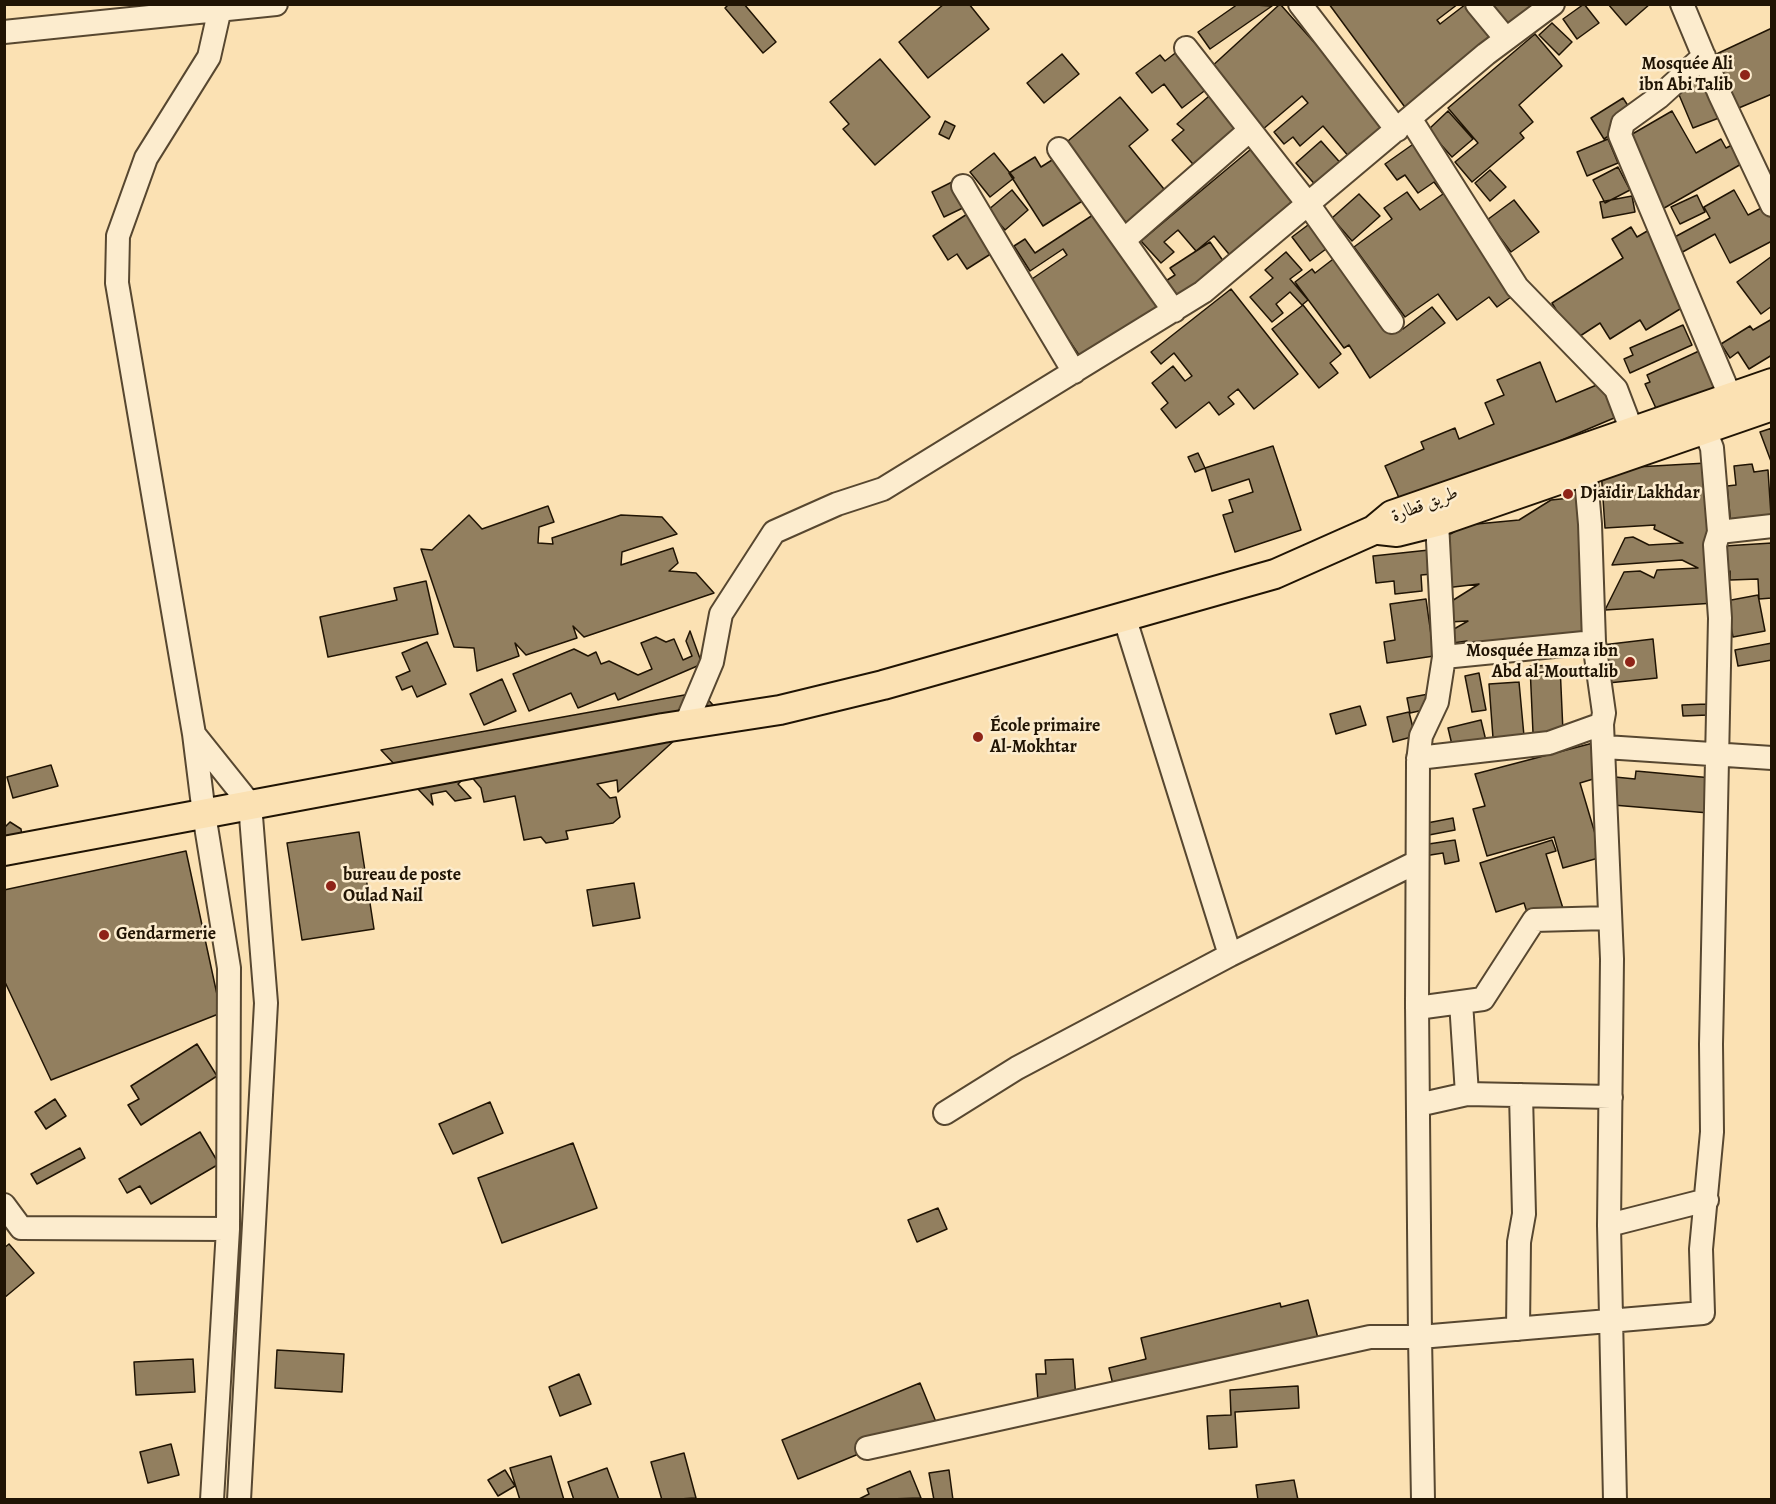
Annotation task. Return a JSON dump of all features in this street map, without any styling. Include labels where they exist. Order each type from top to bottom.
[{"type":"main road","name":"طريق قطارة","points":[[1124,616],[1275,574],[1374,530],[1397,532],[1431,513],[1701,418],[1730,396],[1772,383]]},
{"type":"main road","name":"طريق قطارة","points":[[1585,458],[1632,431],[1772,406]]},
{"type":"main road","points":[[4,851],[250,804],[780,710],[883,685],[1124,616]]},
{"type":"street","points":[[4,32],[221,7],[276,4]]},
{"type":"street","points":[[1300,4],[1404,125],[1517,287],[1616,389],[1632,431]]},
{"type":"street","points":[[1477,4],[1506,39]]},
{"type":"street","points":[[685,726],[712,662],[721,614],[774,532],[837,504],[883,489],[1203,292],[1506,39],[1553,4]]},
{"type":"street","points":[[1682,4],[1772,205]]},
{"type":"street","points":[[212,1500],[228,1229],[229,968],[204,814],[194,734],[117,283],[118,236],[146,158],[209,57],[221,7]]},
{"type":"street","points":[[1186,48],[1308,204],[1392,322]]},
{"type":"street","points":[[1704,56],[1659,97],[1623,123],[1620,135],[1730,396]]},
{"type":"street","points":[[1124,240],[1250,130]]},
{"type":"street","points":[[1059,149],[1174,311]]},
{"type":"street","points":[[963,186],[1074,372]]},
{"type":"street","points":[[867,1448],[1370,1337],[1420,1337],[1703,1313],[1701,1249],[1712,1132],[1712,929],[1719,755],[1720,618],[1715,545],[1719,532],[1712,448],[1701,418]]},
{"type":"street","points":[[1585,458],[1594,642],[1604,713],[1602,724],[1605,747],[1611,918],[1609,1225],[1615,1500]]},
{"type":"street","points":[[1423,1500],[1417,1008],[1418,758],[1420,735],[1437,702],[1444,657],[1431,513]]},
{"type":"street","points":[[1719,532],[1772,526]]},
{"type":"street","points":[[1124,616],[1230,955]]},
{"type":"street","points":[[1444,657],[1594,642]]},
{"type":"street","points":[[1418,758],[1549,743],[1602,724]]},
{"type":"street","points":[[194,734],[250,804],[266,1003],[238,1500]]},
{"type":"street","points":[[1605,747],[1772,758]]},
{"type":"street","points":[[945,1113],[1017,1068],[1230,955],[1417,862]]},
{"type":"street","points":[[1417,1008],[1483,999],[1534,920],[1611,918]]},
{"type":"street","points":[[1461,1002],[1467,1094]]},
{"type":"street","points":[[1418,1104],[1467,1094],[1611,1097]]},
{"type":"street","points":[[1518,1329],[1519,1242],[1524,1214],[1521,1095]]},
{"type":"street","points":[[1609,1225],[1707,1200]]},
{"type":"street","points":[[4,1205],[21,1228],[228,1229]]},
{"type":"building","points":[[729,4],[744,4],[776,42],[763,53],[725,8]]},
{"type":"building","points":[[944,4],[969,4],[989,29],[928,78],[899,42]]},
{"type":"building","points":[[1238,4],[1272,6],[1210,49],[1198,32]]},
{"type":"building","points":[[1280,4],[1321,50],[1330,43],[1395,120],[1350,158],[1323,126],[1300,146],[1293,137],[1284,144],[1274,132],[1308,103],[1302,96],[1262,130],[1210,68]]},
{"type":"building","points":[[1329,4],[1458,4],[1437,20],[1440,24],[1466,4],[1488,4],[1502,38],[1407,110]]},
{"type":"building","points":[[1490,4],[1542,4],[1511,32]]},
{"type":"building","points":[[1584,4],[1599,23],[1577,39],[1563,19]]},
{"type":"building","points":[[1608,4],[1650,4],[1626,25]]},
{"type":"building","points":[[1552,23],[1572,42],[1559,55],[1539,35]]},
{"type":"building","name":"Mosquée Ali ibn Abi Talib","points":[[1772,28],[1772,94],[1734,110],[1710,57]]},
{"type":"building","points":[[1535,34],[1562,66],[1519,105],[1533,122],[1520,133],[1524,138],[1472,182],[1455,162],[1478,143],[1448,108]]},
{"type":"building","points":[[1187,44],[1216,82],[1182,108],[1164,84],[1152,93],[1136,73],[1160,55],[1165,61]]},
{"type":"building","points":[[1062,54],[1079,74],[1044,103],[1027,83]]},
{"type":"building","points":[[880,59],[930,117],[875,165],[843,129],[849,124],[830,102]]},
{"type":"building","points":[[1708,77],[1724,116],[1693,128],[1677,90]]},
{"type":"building","points":[[1216,90],[1248,126],[1198,170],[1172,140],[1184,130],[1177,124]]},
{"type":"building","points":[[1120,97],[1148,130],[1129,146],[1168,194],[1129,226],[1062,146]]},
{"type":"building","points":[[1623,98],[1636,118],[1604,139],[1591,118]]},
{"type":"building","points":[[1448,111],[1473,139],[1452,157],[1428,130]]},
{"type":"building","points":[[1672,111],[1696,153],[1721,139],[1726,148],[1740,141],[1750,159],[1659,211],[1622,140]]},
{"type":"building","points":[[945,121],[955,126],[949,139],[939,134]]},
{"type":"building","points":[[1263,139],[1310,194],[1233,259],[1214,236],[1196,251],[1178,230],[1164,242],[1174,252],[1161,263],[1141,241]]},
{"type":"building","points":[[1608,139],[1618,163],[1587,176],[1577,152]]},
{"type":"building","points":[[1419,140],[1525,287],[1497,307],[1489,297],[1457,320],[1438,294],[1405,317],[1354,247],[1392,219],[1384,208],[1407,192],[1420,210],[1443,194],[1434,182],[1418,193],[1405,175],[1397,180],[1385,164]]},
{"type":"building","points":[[1321,141],[1344,167],[1319,189],[1296,163]]},
{"type":"building","points":[[994,153],[1014,178],[990,197],[970,172]]},
{"type":"building","points":[[1060,155],[1087,198],[1043,226],[1009,173],[1035,157],[1041,167]]},
{"type":"building","points":[[1618,167],[1630,190],[1605,203],[1593,180]]},
{"type":"building","points":[[1490,170],[1506,187],[1490,201],[1475,183]]},
{"type":"building","points":[[954,181],[967,206],[944,217],[932,192]]},
{"type":"building","points":[[1012,190],[1028,210],[1005,230],[988,210]]},
{"type":"building","points":[[1734,190],[1748,215],[1769,204],[1772,209],[1772,241],[1730,263],[1715,234],[1679,254],[1671,239],[1710,218],[1704,207]]},
{"type":"building","points":[[1359,194],[1380,216],[1352,241],[1332,218]]},
{"type":"building","points":[[1697,195],[1705,212],[1680,224],[1671,207]]},
{"type":"building","points":[[1632,196],[1635,212],[1603,218],[1600,202]]},
{"type":"building","points":[[1514,200],[1539,232],[1511,252],[1487,220]]},
{"type":"building","points":[[975,209],[1000,248],[967,269],[957,254],[948,260],[933,236]]},
{"type":"building","points":[[1102,209],[1155,288],[1175,275],[1170,268],[1210,242],[1226,265],[1081,358],[1029,281],[1067,255],[1063,249],[1030,271],[1014,246],[1025,239],[1035,253]]},
{"type":"building","points":[[1320,216],[1338,240],[1310,261],[1292,237]]},
{"type":"building","points":[[1631,227],[1637,237],[1649,230],[1693,301],[1646,330],[1640,320],[1610,339],[1600,323],[1574,340],[1552,303],[1623,258],[1612,239]]},
{"type":"building","points":[[1345,250],[1403,329],[1432,307],[1445,323],[1370,378],[1349,345],[1344,348],[1295,282],[1312,269],[1315,273]]},
{"type":"building","points":[[1286,252],[1302,270],[1290,279],[1308,300],[1302,305],[1290,292],[1276,304],[1283,313],[1272,322],[1250,297],[1273,278],[1265,270]]},
{"type":"building","points":[[1772,256],[1772,306],[1761,314],[1737,282]]},
{"type":"building","points":[[1231,289],[1298,374],[1254,409],[1238,389],[1228,397],[1234,404],[1219,415],[1209,402],[1176,428],[1161,409],[1168,403],[1152,383],[1173,366],[1185,381],[1192,376],[1174,353],[1161,364],[1151,352]]},
{"type":"building","points":[[1303,305],[1341,354],[1330,363],[1338,373],[1319,388],[1272,329]]},
{"type":"building","points":[[1772,319],[1772,355],[1749,369],[1738,352],[1730,358],[1721,344],[1750,326],[1753,330]]},
{"type":"building","points":[[1683,325],[1692,345],[1630,373],[1624,359],[1633,355],[1630,348]]},
{"type":"building","points":[[1712,345],[1730,383],[1659,415],[1645,384],[1650,382],[1647,375]]},
{"type":"building","points":[[1540,362],[1556,402],[1611,379],[1626,413],[1403,507],[1385,466],[1424,449],[1421,442],[1455,428],[1459,439],[1494,424],[1485,403],[1504,395],[1497,380]]},
{"type":"building","points":[[1772,428],[1772,464],[1760,432]]},
{"type":"building","points":[[1273,446],[1301,530],[1235,552],[1223,515],[1233,512],[1229,500],[1253,492],[1249,479],[1212,491],[1205,468]]},
{"type":"building","points":[[1198,453],[1205,468],[1195,472],[1188,457]]},
{"type":"building","points":[[1724,462],[1724,546],[1772,543],[1772,598],[1759,599],[1758,579],[1730,580],[1730,571],[1715,603],[1605,610],[1624,572],[1640,571],[1654,578],[1657,570],[1698,568],[1682,560],[1612,565],[1625,538],[1633,537],[1649,545],[1683,543],[1654,529],[1655,525],[1605,528],[1601,469]]},
{"type":"building","points":[[1752,464],[1754,472],[1768,470],[1772,531],[1732,535],[1727,486],[1736,485],[1734,466]]},
{"type":"building","points":[[1582,491],[1595,637],[1468,658],[1467,641],[1453,643],[1447,633],[1468,621],[1449,622],[1447,604],[1479,584],[1445,588],[1440,540],[1466,525],[1519,520],[1551,500],[1570,498]]},
{"type":"building","points":[[548,506],[554,522],[539,527],[538,543],[553,544],[552,538],[621,515],[662,517],[677,534],[622,552],[621,565],[673,548],[678,563],[669,571],[696,573],[714,593],[584,637],[573,626],[577,638],[526,655],[515,643],[519,656],[477,671],[474,648],[454,647],[421,549],[432,550],[469,515],[482,529]]},
{"type":"building","points":[[1429,550],[1432,574],[1421,575],[1422,591],[1395,594],[1394,581],[1376,583],[1373,556]]},
{"type":"building","points":[[426,581],[438,634],[328,657],[320,617],[397,600],[394,588]]},
{"type":"building","points":[[1758,595],[1765,631],[1733,637],[1726,601]]},
{"type":"building","points":[[1426,599],[1434,656],[1387,663],[1384,642],[1395,640],[1390,604]]},
{"type":"building","points":[[690,631],[702,664],[618,700],[615,693],[578,708],[571,693],[529,711],[513,674],[574,649],[588,656],[596,652],[601,664],[609,661],[638,675],[652,669],[641,643],[656,637],[666,642],[674,639],[683,660],[692,656],[686,641]]},
{"type":"building","name":"Mosquée Hamza ibn Abd al-Mouttalib","points":[[1653,639],[1657,678],[1608,683],[1602,645]]},
{"type":"building","points":[[427,642],[446,684],[417,697],[412,686],[402,690],[396,677],[410,671],[402,653]]},
{"type":"building","points":[[1772,643],[1772,660],[1738,666],[1735,650]]},
{"type":"building","points":[[1560,665],[1563,732],[1533,733],[1530,666]]},
{"type":"building","points":[[1479,673],[1486,710],[1472,712],[1465,676]]},
{"type":"building","points":[[502,679],[516,711],[484,725],[470,694]]},
{"type":"building","points":[[1519,682],[1524,736],[1493,738],[1489,684]]},
{"type":"building","points":[[701,692],[713,705],[618,792],[617,780],[597,784],[610,798],[616,797],[620,817],[613,823],[566,831],[568,839],[546,843],[541,837],[524,840],[515,796],[484,802],[481,788],[469,774],[458,784],[471,798],[455,801],[446,791],[431,794],[433,805],[381,750]]},
{"type":"building","points":[[1434,693],[1437,707],[1410,713],[1407,698]]},
{"type":"building","points":[[1707,704],[1708,715],[1683,716],[1682,705]]},
{"type":"building","points":[[1360,706],[1366,725],[1336,734],[1330,714]]},
{"type":"building","points":[[1409,712],[1415,736],[1393,742],[1387,717]]},
{"type":"building","points":[[1481,720],[1486,741],[1453,749],[1448,728]]},
{"type":"building","points":[[1593,743],[1603,776],[1580,783],[1602,857],[1563,868],[1554,837],[1487,856],[1473,809],[1485,806],[1475,774]]},
{"type":"building","points":[[51,765],[58,786],[13,798],[7,777]]},
{"type":"building","points":[[1636,771],[1712,778],[1709,813],[1613,805],[1615,777],[1635,779]]},
{"type":"building","points":[[1453,818],[1455,830],[1429,835],[1427,823]]},
{"type":"building","points":[[10,822],[21,829],[25,858],[4,861],[4,828]]},
{"type":"building","name":"bureau de poste Oulad Nail","points":[[359,832],[374,929],[302,940],[287,843]]},
{"type":"building","points":[[1455,840],[1459,861],[1445,864],[1443,853],[1424,856],[1422,845]]},
{"type":"building","points":[[1552,840],[1556,851],[1546,854],[1566,918],[1532,928],[1524,903],[1496,912],[1480,863]]},
{"type":"building","name":"Gendarmerie","points":[[186,851],[221,1013],[51,1080],[4,980],[4,890]]},
{"type":"building","points":[[634,883],[640,918],[593,926],[587,890]]},
{"type":"building","points":[[197,1044],[217,1076],[141,1125],[128,1105],[139,1099],[131,1086]]},
{"type":"building","points":[[55,1099],[66,1116],[46,1129],[35,1112]]},
{"type":"building","points":[[490,1102],[503,1133],[453,1154],[439,1124]]},
{"type":"building","points":[[200,1132],[219,1164],[151,1204],[140,1186],[127,1193],[119,1179]]},
{"type":"building","points":[[573,1143],[597,1208],[502,1243],[478,1178]]},
{"type":"building","points":[[80,1148],[85,1158],[37,1184],[31,1174]]},
{"type":"building","points":[[938,1208],[947,1229],[917,1242],[908,1220]]},
{"type":"building","points":[[9,1244],[34,1273],[4,1298],[4,1248]]},
{"type":"building","points":[[1308,1300],[1319,1342],[1115,1393],[1109,1368],[1146,1359],[1141,1338],[1280,1303],[1281,1307]]},
{"type":"building","points":[[277,1350],[344,1354],[342,1392],[275,1388]]},
{"type":"building","points":[[193,1359],[195,1392],[136,1395],[134,1362]]},
{"type":"building","points":[[1073,1359],[1076,1399],[1038,1401],[1036,1374],[1046,1374],[1045,1360]]},
{"type":"building","points":[[579,1374],[591,1404],[560,1416],[549,1387]]},
{"type":"building","points":[[920,1383],[936,1422],[798,1479],[782,1440]]},
{"type":"building","points":[[1298,1386],[1299,1408],[1235,1412],[1237,1447],[1209,1449],[1207,1416],[1231,1415],[1230,1390]]},
{"type":"building","points":[[171,1444],[179,1475],[148,1483],[140,1452]]},
{"type":"building","points":[[684,1453],[696,1498],[662,1500],[651,1462]]},
{"type":"building","points":[[551,1456],[564,1500],[520,1500],[510,1468]]},
{"type":"building","points":[[607,1468],[619,1500],[574,1500],[568,1482]]},
{"type":"building","points":[[505,1470],[515,1486],[498,1496],[488,1480]]},
{"type":"building","points":[[949,1470],[953,1500],[934,1500],[929,1473]]},
{"type":"building","points":[[910,1471],[921,1498],[857,1500],[869,1494],[867,1489]]},
{"type":"building","points":[[1294,1480],[1298,1500],[1258,1500],[1256,1485]]},
{"type":"place","name":"Mosquée Ali ibn Abi Talib","points":[[1745,75]]},
{"type":"place","name":"Djaïdir Lakhdar","points":[[1568,494]]},
{"type":"place","name":"Mosquée Hamza ibn Abd al-Mouttalib","points":[[1630,662]]},
{"type":"place","name":"École primaire Al-Mokhtar","points":[[978,737]]},
{"type":"place","name":"bureau de poste Oulad Nail","points":[[331,886]]},
{"type":"place","name":"Gendarmerie","points":[[104,935]]}]
